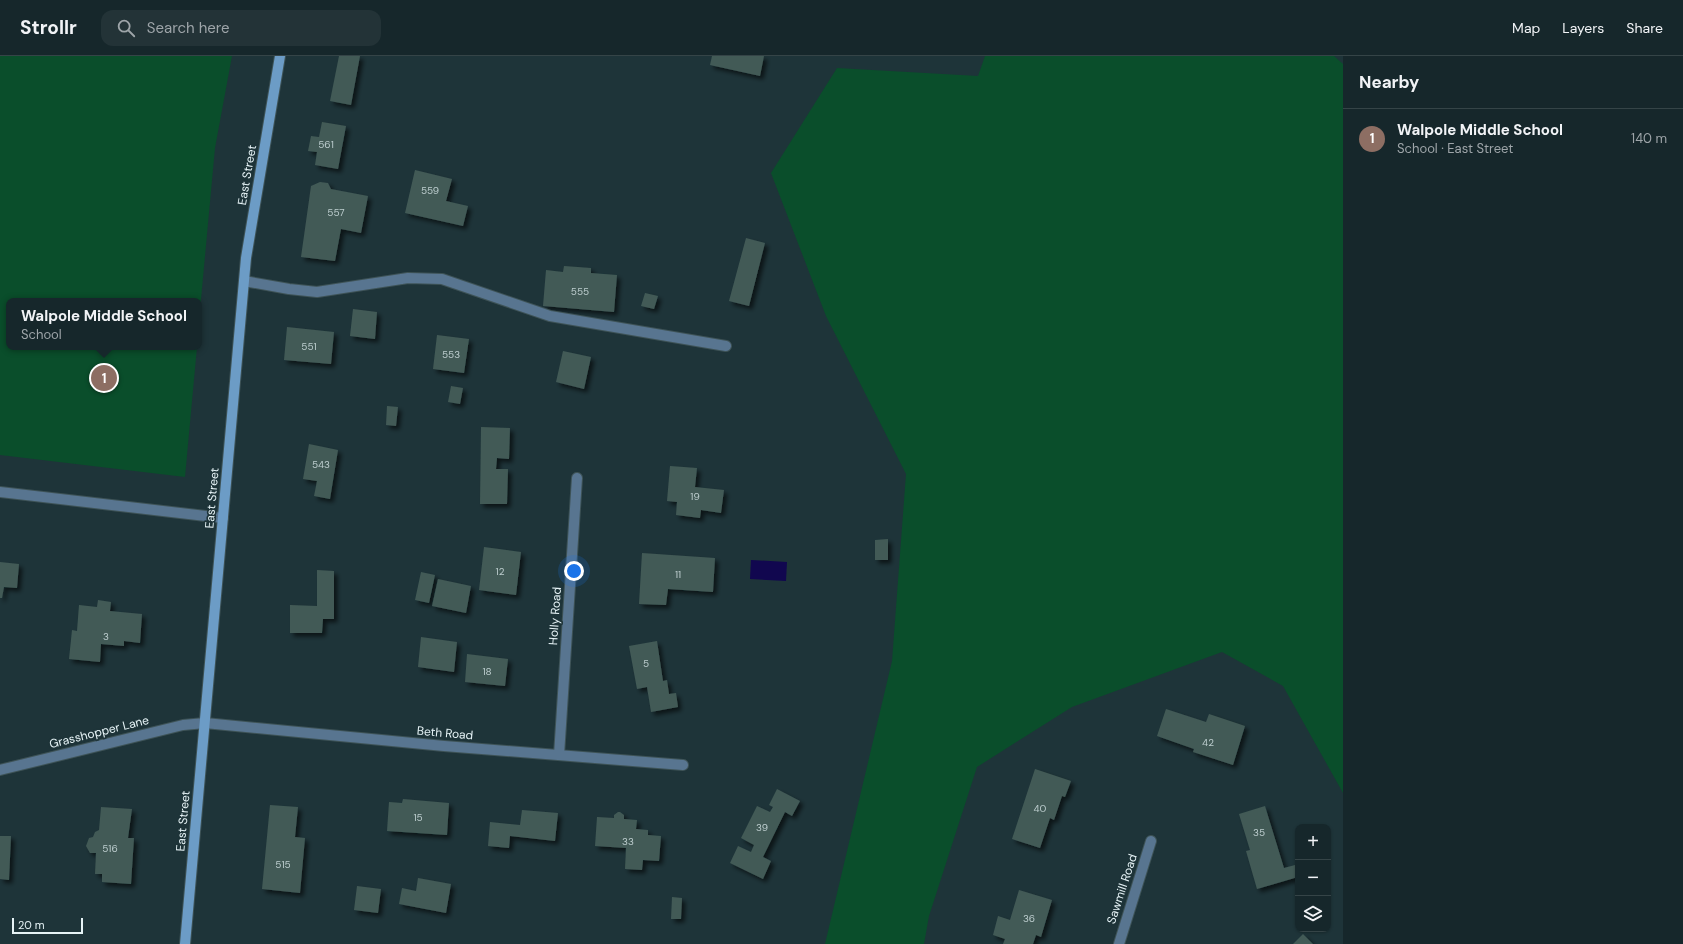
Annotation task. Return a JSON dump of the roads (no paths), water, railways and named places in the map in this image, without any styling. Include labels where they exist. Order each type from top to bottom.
[{"type":"street","name":"East Street","points":[[185,944],[246,258],[280,56]]},
{"type":"street","points":[[244,281],[289,290],[317,292],[408,278],[442,280],[498,298],[522,308],[550,316],[726,346]]},
{"type":"street","name":"Holly Road","points":[[559,756],[577,478]]},
{"type":"street","points":[[0,492],[223,518]]},
{"type":"street","name":"Beth Road","points":[[205,723],[559,756],[683,765]]},
{"type":"street","name":"Grasshopper Lane","points":[[0,770],[183,725],[205,723]]},
{"type":"street","name":"Sawmill Road","points":[[1118,944],[1151,841]]},
{"type":"place","name":"Walpole Middle School","points":[[104,378]]}]
